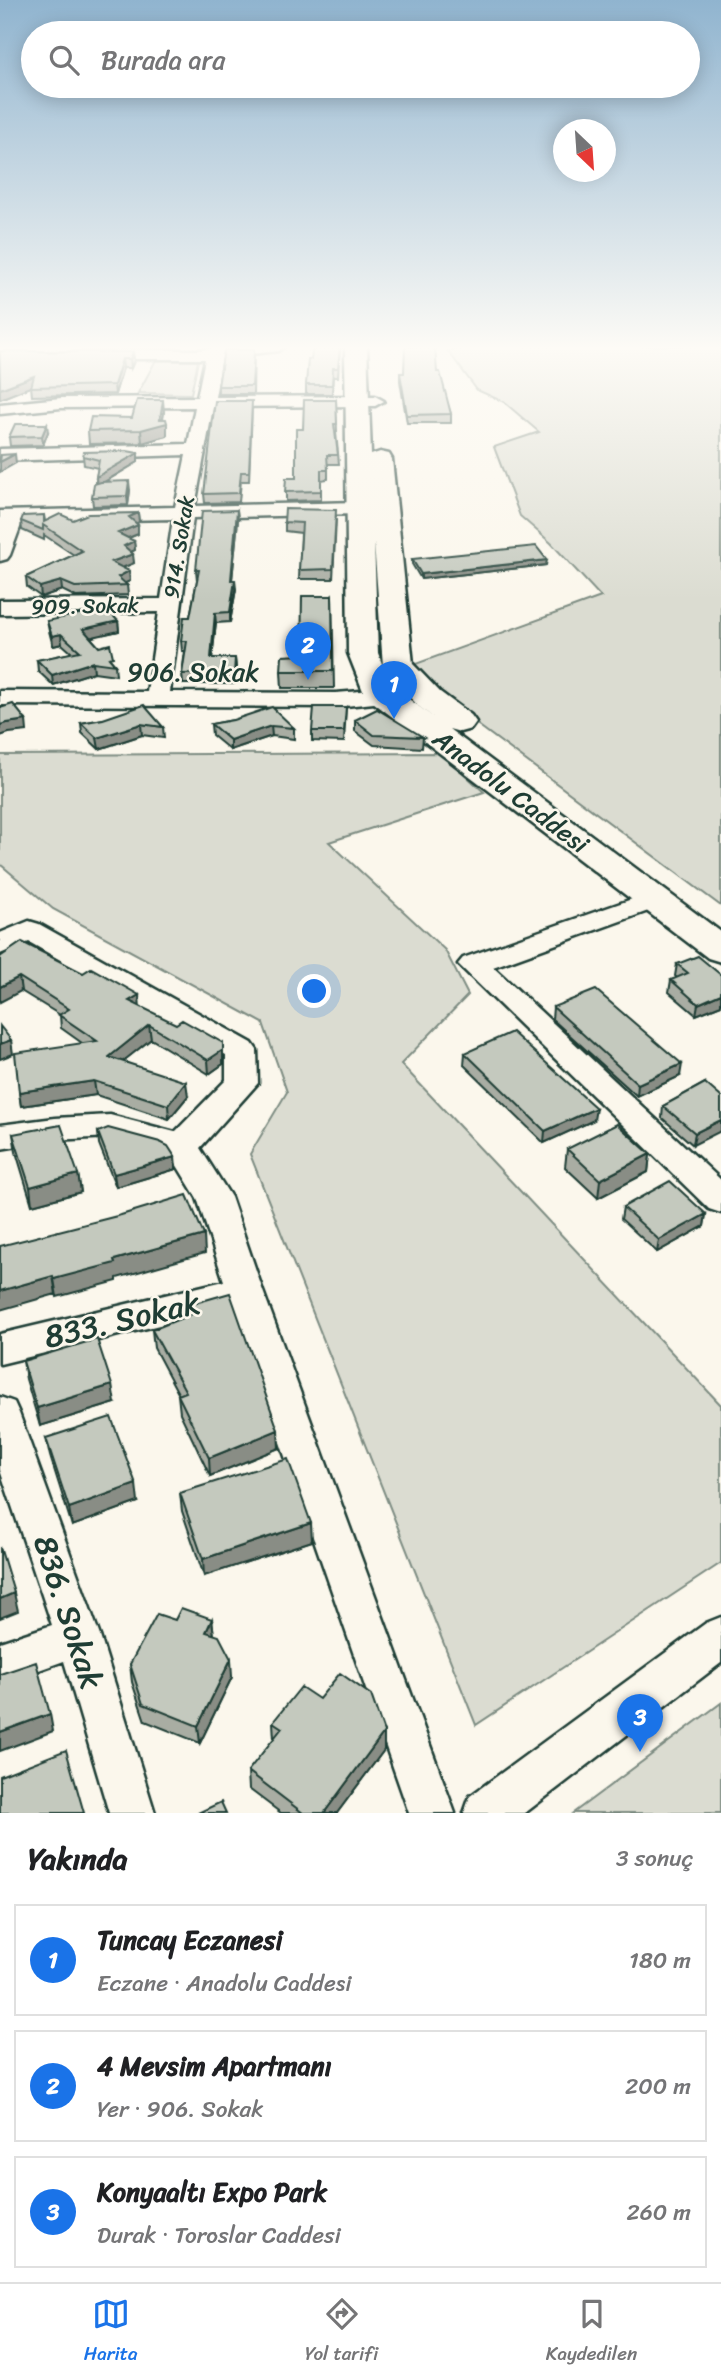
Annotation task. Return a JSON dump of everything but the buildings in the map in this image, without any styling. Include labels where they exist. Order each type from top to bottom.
[{"type":"main road","name":"Anadolu Caddesi","points":[[365,431],[358,508],[363,653],[376,689],[721,950]]},
{"type":"main road","name":"Anadolu Caddesi","points":[[370,431],[398,666],[429,699],[721,919]]},
{"type":"street","name":"914. Sokak","points":[[157,701],[184,512],[200,431]]},
{"type":"street","points":[[0,455],[196,449]]},
{"type":"street","points":[[0,555],[7,517],[358,508]]},
{"type":"street","name":"909. Sokak","points":[[0,607],[170,605]]},
{"type":"street","name":"906. Sokak","points":[[0,698],[157,701],[336,700],[385,696]]},
{"type":"street","points":[[655,899],[473,964],[721,1200]]},
{"type":"street","points":[[0,945],[29,930],[241,1050],[242,1083],[182,1146]]},
{"type":"street","points":[[0,1137],[55,1129],[110,1126],[182,1146],[214,1197],[245,1291],[432,1813]]},
{"type":"street","name":"833. Sokak","points":[[0,1349],[245,1291]]},
{"type":"street","name":"836. Sokak","points":[[0,1413],[78,1636],[132,1813]]},
{"type":"street","points":[[0,1663],[78,1636]]},
{"type":"street","points":[[487,1813],[721,1637]]},
{"type":"shaded area","points":[[537,431],[721,431],[721,906],[474,722],[410,666],[601,597],[551,543],[520,516],[494,447],[539,432]]},
{"type":"shaded area","points":[[441,753],[484,792],[329,842],[445,950],[468,995],[401,1064],[721,1405],[721,1563],[476,1725],[250,1154],[287,1092],[263,1023],[53,909],[0,864],[0,755]]},
{"type":"shaded area","points":[[721,1703],[721,1813],[573,1813]]},
{"type":"place","name":"4 Mevsim Apartmanı","points":[[308,680]]},
{"type":"place","name":"Tuncay Eczanesi","points":[[394,719]]},
{"type":"place","name":"Konyaaltı Expo Park","points":[[640,1752]]}]
